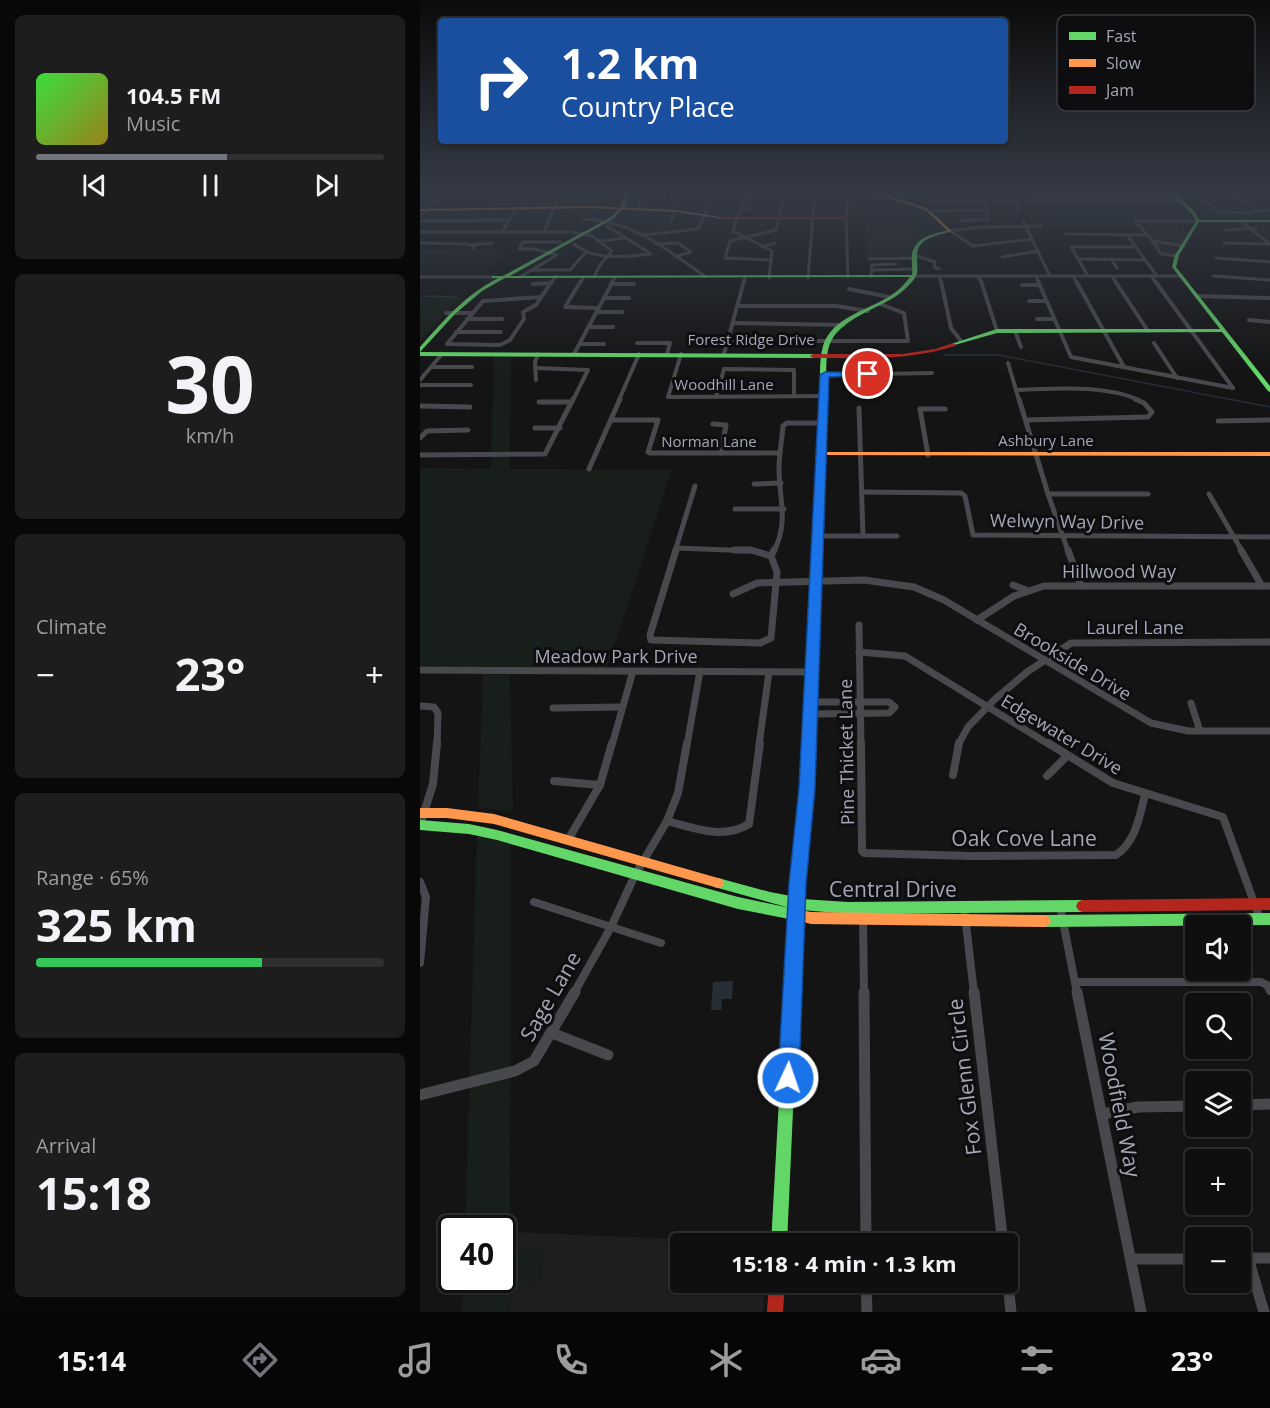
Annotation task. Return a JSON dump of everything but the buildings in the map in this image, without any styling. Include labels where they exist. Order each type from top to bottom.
[{"type":"main road","points":[[780,1233],[796,904],[807,788],[811,714],[826,343],[829,336],[843,325],[880,304],[907,285],[915,273],[915,251]]},
{"type":"main road","points":[[1175,251],[1172,255],[1174,267],[1180,276],[1270,390]]},
{"type":"main road","points":[[420,352],[464,296],[546,252]]},
{"type":"main road","points":[[498,277],[553,280],[589,277],[613,281],[706,277],[848,277],[872,273],[915,273]]},
{"type":"main road","points":[[420,341],[450,312]]},
{"type":"main road","name":"Forest Ridge Drive","points":[[420,352],[442,354],[917,355],[941,351],[961,341],[997,331],[1222,331]]},
{"type":"main road","name":"Ashbury Lane","points":[[822,454],[1270,454]]},
{"type":"main road","name":"Central Drive","points":[[423,813],[494,819],[796,904],[863,913],[965,920],[1270,919]]},
{"type":"main road","name":"Central Drive","points":[[420,825],[469,829],[497,835],[738,903],[829,920],[863,913],[964,907],[1270,904]]},
{"type":"main road","points":[[776,1312],[777,1293]]},
{"type":"street","points":[[520,277],[557,255],[541,251]]},
{"type":"street","points":[[611,251],[565,307],[621,312]]},
{"type":"street","points":[[532,270],[570,270],[585,253],[638,257],[651,254],[647,251]]},
{"type":"street","points":[[667,251],[706,277]]},
{"type":"street","points":[[675,257],[690,251]]},
{"type":"street","points":[[728,251],[726,260],[772,260]]},
{"type":"street","points":[[769,278],[772,251]]},
{"type":"street","points":[[808,278],[810,251]]},
{"type":"street","points":[[847,251],[848,277]]},
{"type":"street","points":[[1002,257],[1037,251]]},
{"type":"street","points":[[1038,251],[1050,276]]},
{"type":"street","points":[[1073,251],[1088,276]]},
{"type":"street","points":[[1139,251],[1157,276]]},
{"type":"street","points":[[1159,251],[1161,254],[1172,255]]},
{"type":"street","points":[[869,259],[914,257],[935,262]]},
{"type":"street","points":[[1216,258],[1270,262]]},
{"type":"street","points":[[1078,259],[1146,260]]},
{"type":"street","points":[[1112,260],[1117,268]]},
{"type":"street","points":[[896,270],[896,262],[873,265],[872,273],[896,270],[940,276],[1180,276]]},
{"type":"street","points":[[940,276],[951,328],[954,336],[961,341]]},
{"type":"street","points":[[977,276],[981,280],[997,331]]},
{"type":"street","points":[[1035,276],[1073,358],[1233,388],[1151,276]]},
{"type":"street","points":[[1073,276],[1124,367]]},
{"type":"street","points":[[1113,276],[1148,331]]},
{"type":"street","points":[[1213,276],[1270,280]]},
{"type":"street","points":[[420,278],[498,277]]},
{"type":"street","points":[[724,354],[745,278]]},
{"type":"street","points":[[533,284],[553,280]]},
{"type":"street","points":[[541,297],[483,301],[447,344],[500,345],[510,340],[524,319],[523,312],[534,306],[541,297],[553,280]]},
{"type":"street","points":[[574,354],[613,281],[634,284]]},
{"type":"street","points":[[1022,285],[1039,285]]},
{"type":"street","points":[[867,292],[875,288]]},
{"type":"street","points":[[849,289],[889,297]]},
{"type":"street","points":[[1196,296],[1270,298]]},
{"type":"street","points":[[604,298],[629,298]]},
{"type":"street","points":[[1029,301],[1046,301]]},
{"type":"street","points":[[728,341],[826,343],[908,341],[904,313],[880,304]]},
{"type":"street","points":[[738,306],[836,306],[868,311]]},
{"type":"street","points":[[450,312],[472,312]]},
{"type":"street","points":[[467,319],[502,319]]},
{"type":"street","points":[[1037,319],[1054,319]]},
{"type":"street","points":[[1249,320],[1270,322]]},
{"type":"street","points":[[733,322],[843,325]]},
{"type":"street","points":[[589,327],[613,327]]},
{"type":"street","points":[[1015,331],[1021,347]]},
{"type":"street","points":[[456,332],[501,332]]},
{"type":"street","points":[[637,343],[670,343],[667,354]]},
{"type":"street","points":[[1155,343],[1177,378]]},
{"type":"street","points":[[580,344],[604,344]]},
{"type":"street","points":[[420,380],[442,354]]},
{"type":"street","points":[[536,380],[535,368],[538,354]]},
{"type":"street","points":[[589,469],[639,354]]},
{"type":"street","name":"Woodhill Lane","points":[[681,354],[667,396],[824,396]]},
{"type":"street","points":[[1008,363],[1048,494],[1081,586]]},
{"type":"street","points":[[432,367],[472,367]]},
{"type":"street","points":[[420,455],[546,453],[588,370],[535,368]]},
{"type":"street","points":[[716,397],[724,369],[795,370],[794,396]]},
{"type":"street","points":[[825,375],[932,374]]},
{"type":"street","points":[[420,385],[471,386]]},
{"type":"street","points":[[1016,390],[1109,391],[1146,404],[1151,409],[1150,415],[1131,420],[1026,420]]},
{"type":"street","points":[[539,402],[572,402]]},
{"type":"street","points":[[420,406],[470,407]]},
{"type":"street","points":[[859,408],[863,536]]},
{"type":"street","points":[[928,455],[921,409],[945,409]]},
{"type":"street","name":"Norman Lane","points":[[610,420],[658,420],[648,452],[650,453],[780,453]]},
{"type":"street","points":[[1218,420],[1270,420]]},
{"type":"street","points":[[771,556],[778,543],[784,509],[780,453],[784,424],[823,423]]},
{"type":"street","points":[[714,424],[726,425],[721,453]]},
{"type":"street","points":[[535,428],[560,428]]},
{"type":"street","points":[[420,438],[427,430],[468,430]]},
{"type":"street","points":[[754,484],[781,483]]},
{"type":"street","points":[[676,548],[751,550],[771,556],[777,568],[771,635],[766,641],[651,640],[650,635],[676,548],[695,486]]},
{"type":"street","name":"Welwyn Way Drive","points":[[862,492],[961,493],[964,495],[973,535],[1270,537]]},
{"type":"street","points":[[1048,494],[1148,494]]},
{"type":"street","points":[[1209,494],[1262,586]]},
{"type":"street","points":[[735,509],[784,509]]},
{"type":"street","points":[[818,536],[897,536]]},
{"type":"street","name":"Brookside Drive","points":[[734,594],[757,584],[776,582],[863,584],[870,582],[914,587],[944,600],[1151,723],[1169,728],[1200,731],[1270,731]]},
{"type":"street","points":[[1013,585],[1026,590]]},
{"type":"street","name":"Hillwood Way","points":[[977,620],[1026,590],[1044,586],[1270,586]]},
{"type":"street","name":"Pine Thicket Lane","points":[[860,624],[862,851]]},
{"type":"street","name":"Laurel Lane","points":[[953,775],[955,753],[961,738],[986,707],[1065,646],[1075,642],[1270,642]]},
{"type":"street","name":"Edgewater Drive","points":[[859,652],[905,656],[1113,783],[1144,795],[1219,814],[1223,817],[1260,919]]},
{"type":"street","name":"Meadow Park Drive","points":[[420,670],[812,672]]},
{"type":"street","points":[[567,840],[600,784],[633,671]]},
{"type":"street","name":"Sage Lane","points":[[420,1095],[515,1071],[534,1061],[611,927],[635,875],[667,821],[678,793],[700,671]]},
{"type":"street","points":[[667,821],[711,832],[742,829],[749,824],[769,672]]},
{"type":"street","points":[[811,702],[889,702],[895,707],[889,713],[811,714]]},
{"type":"street","points":[[1191,703],[1200,731]]},
{"type":"street","points":[[420,706],[434,707],[438,713],[434,784],[420,825]]},
{"type":"street","points":[[553,708],[621,707]]},
{"type":"street","points":[[1047,776],[1067,756]]},
{"type":"street","points":[[554,781],[600,784]]},
{"type":"street","name":"Oak Cove Lane","points":[[862,851],[868,854],[971,856],[1116,855],[1124,851],[1135,832],[1144,795]]},
{"type":"street","points":[[420,882],[426,897],[420,963]]},
{"type":"street","points":[[534,902],[661,943]]},
{"type":"street","name":"Woodfield Way","points":[[1060,906],[1141,1312]]},
{"type":"street","name":"Fox Glenn Circle","points":[[964,907],[1002,1233]]},
{"type":"street","points":[[863,913],[866,1233]]},
{"type":"street","points":[[1076,982],[1261,982],[1267,985],[1270,991]]},
{"type":"street","points":[[552,1033],[608,1055]]},
{"type":"street","points":[[1251,1105],[1270,1104]]},
{"type":"street","points":[[1103,1114],[1138,1107],[1185,1106]]},
{"type":"street","points":[[1131,1259],[1185,1258]]},
{"type":"street","points":[[1251,1258],[1270,1258]]},
{"type":"street","points":[[1251,1277],[1264,1312]]},
{"type":"street","points":[[866,1293],[867,1312]]},
{"type":"street","points":[[1009,1293],[1011,1312]]},
{"type":"shaded area","points":[[420,251],[505,251],[482,277],[420,277]]},
{"type":"shaded area","points":[[867,251],[912,251],[911,256],[867,257]]},
{"type":"shaded area","points":[[1156,251],[1177,251],[1173,257],[1160,256]]},
{"type":"shaded area","points":[[420,296],[462,296],[420,341]]},
{"type":"shaded area","points":[[494,356],[511,356],[510,469],[672,470],[607,667],[420,666],[420,468],[489,469],[493,460],[491,452]]},
{"type":"shaded area","points":[[483,674],[510,675],[513,812],[478,807]]},
{"type":"shaded area","points":[[477,835],[511,844],[510,1215],[465,1215]]},
{"type":"shaded area","points":[[733,981],[732,999],[722,999],[721,1010],[711,1010],[713,982]]},
{"type":"shaded area","points":[[516,1232],[670,1239],[670,1293],[764,1293],[763,1312],[510,1312],[510,1293],[516,1293]]},
{"type":"shaded area","points":[[544,1247],[541,1280],[516,1285],[518,1252]]},
{"type":"shaded area","points":[[463,1293],[510,1293],[510,1312],[462,1312]]},
{"type":"waterway","points":[[420,296],[456,297]]},
{"type":"waterway","points":[[944,355],[999,355],[1270,407]]},
{"type":"traffic: fast","points":[[420,350],[453,313],[480,290],[551,251]]},
{"type":"traffic: fast","points":[[823,402],[824,354],[833,332],[854,316],[903,289],[914,275],[914,251]]},
{"type":"traffic: fast","points":[[1179,251],[1174,267],[1270,390]]},
{"type":"traffic: fast","points":[[494,277],[914,276]]},
{"type":"traffic: fast","points":[[953,345],[997,331],[1222,331]]},
{"type":"traffic: fast","points":[[420,354],[813,356]]},
{"type":"traffic: fast","points":[[780,1233],[796,904],[807,788],[815,603]]},
{"type":"traffic: fast","points":[[420,825],[469,829],[497,835],[738,903],[796,915]]},
{"type":"traffic: fast","points":[[718,883],[770,898],[806,905],[848,908],[1082,906]]},
{"type":"traffic: fast","points":[[1045,921],[1270,919]]},
{"type":"traffic: slow","points":[[822,454],[1270,454]]},
{"type":"traffic: slow","points":[[420,813],[447,813],[494,819],[718,883]]},
{"type":"traffic: slow","points":[[796,915],[811,918],[1045,921]]},
{"type":"traffic: jam","points":[[813,356],[902,356],[953,345]]},
{"type":"traffic: jam","points":[[815,603],[823,402]]},
{"type":"traffic: jam","points":[[1082,906],[1270,904]]},
{"type":"traffic: jam","points":[[775,1312],[776,1293]]},
{"type":"route","points":[[788,1078],[798,884],[811,714],[825,375],[868,374]]}]
